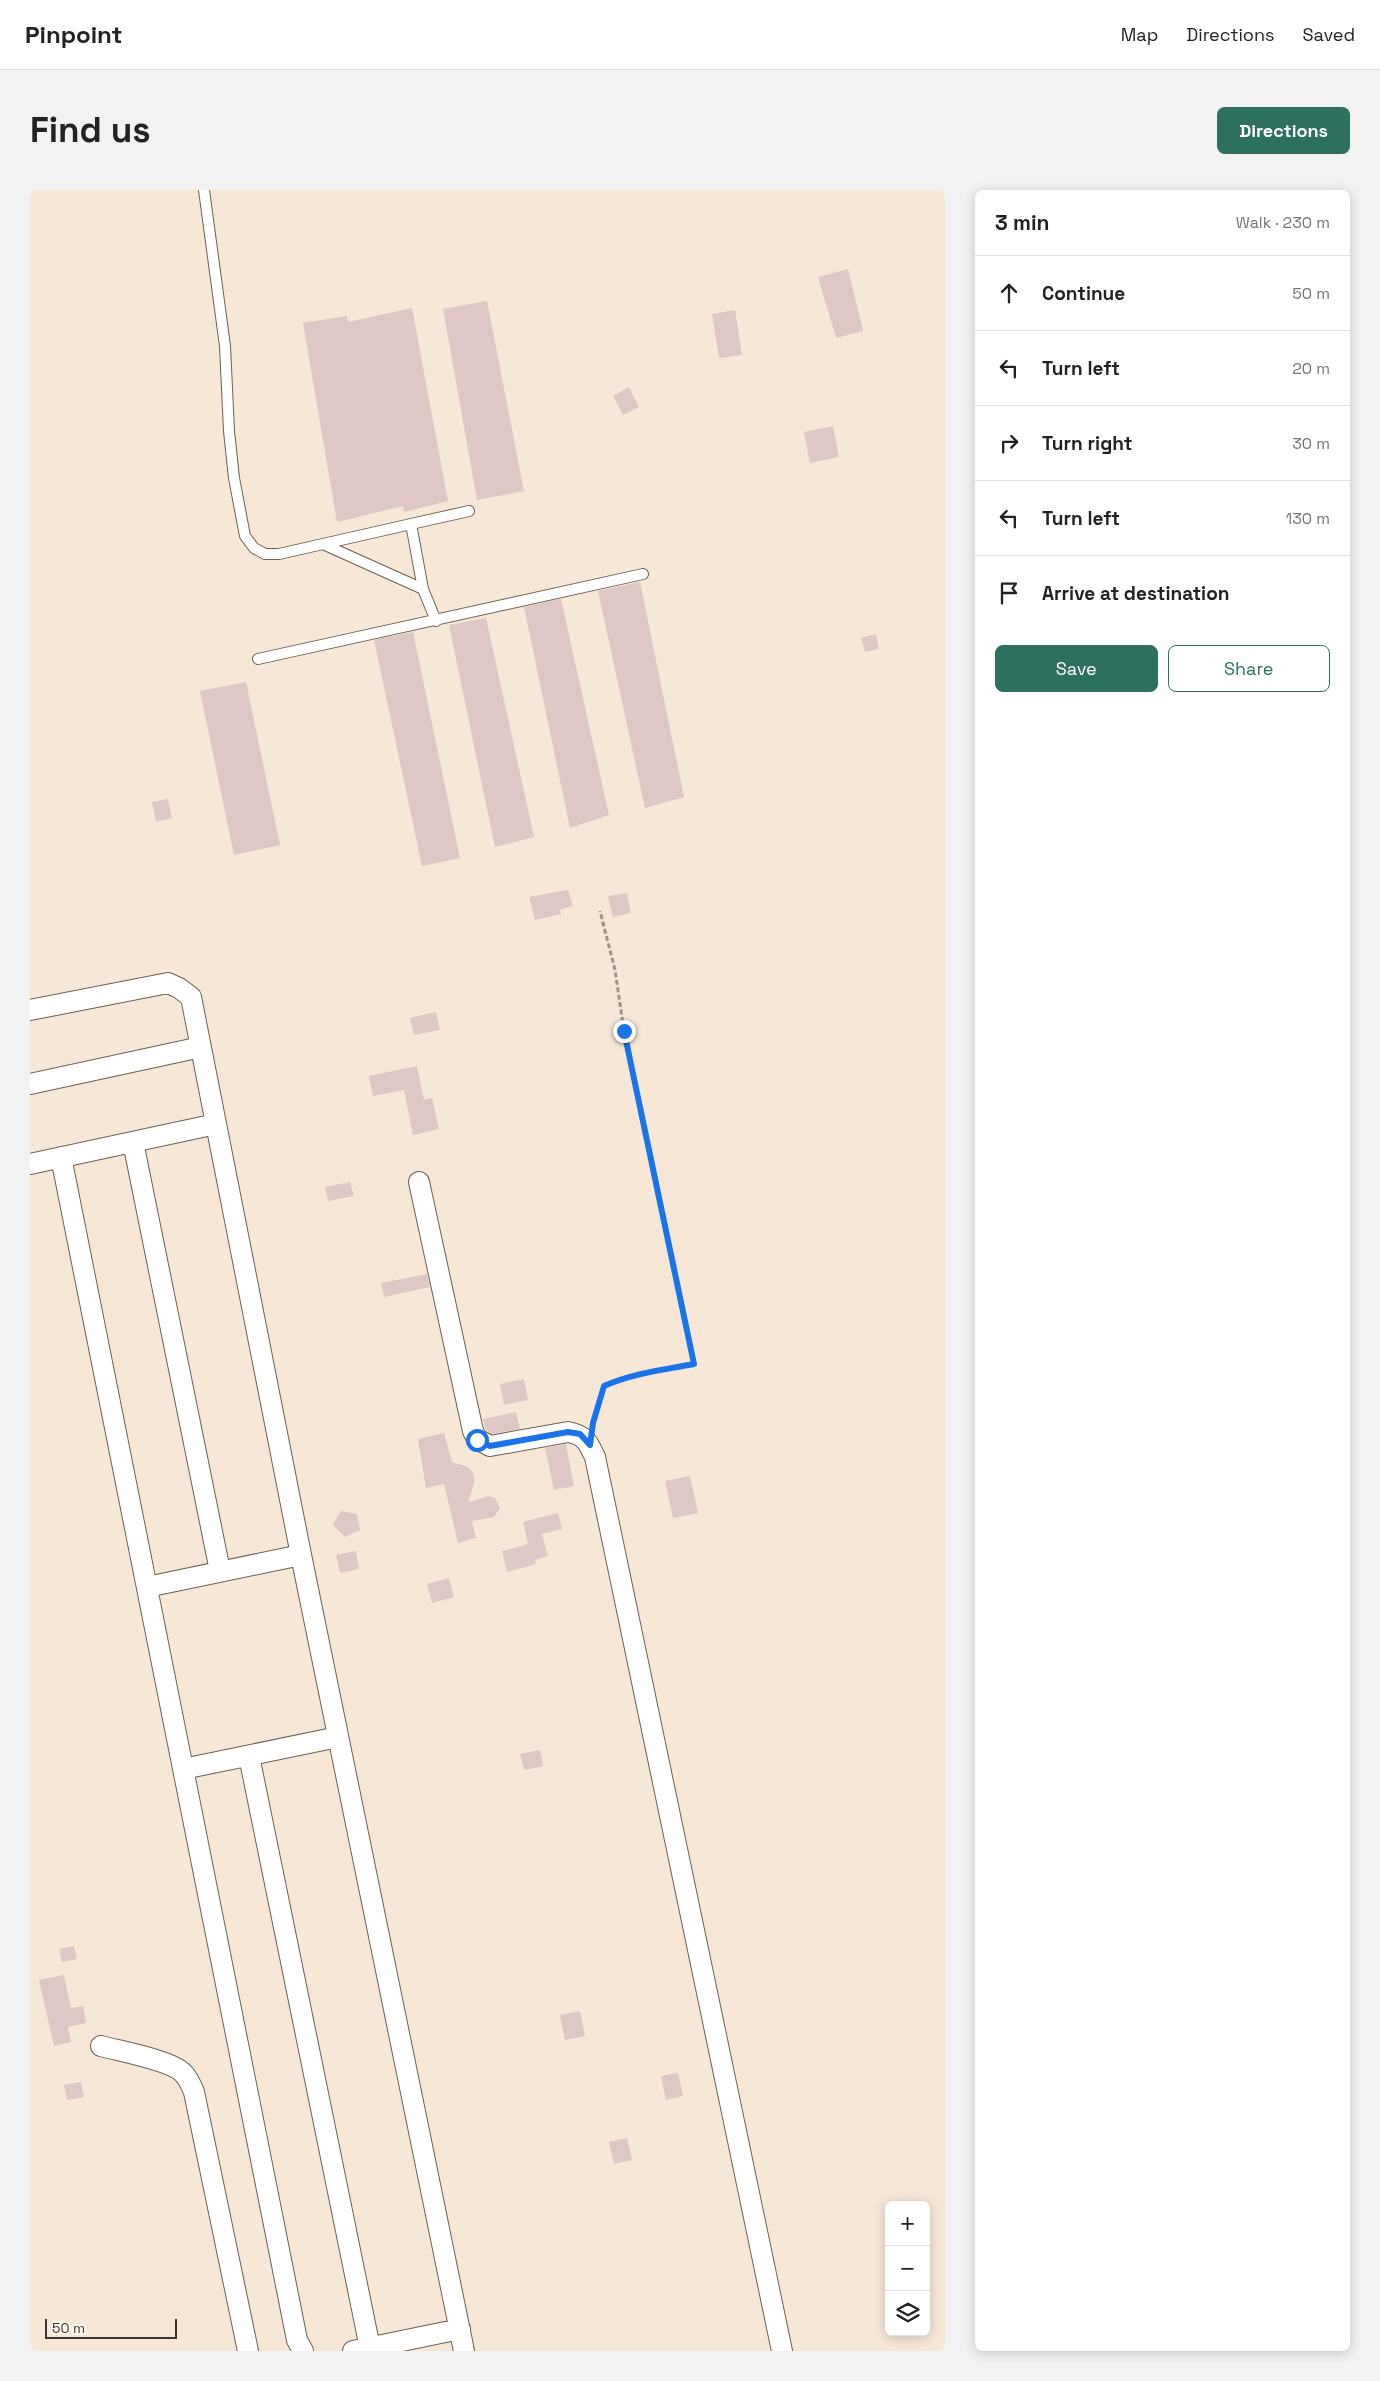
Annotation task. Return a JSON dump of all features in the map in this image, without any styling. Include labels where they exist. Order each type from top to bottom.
[{"type":"street","points":[[30,1010],[168,983],[191,997],[301,1555],[464,2351]]},
{"type":"street","points":[[30,1084],[201,1047]]},
{"type":"street","points":[[30,1164],[216,1124]]},
{"type":"street","points":[[133,1142],[220,1571]]},
{"type":"street","points":[[61,1157],[297,2340],[302,2351]]},
{"type":"street","points":[[419,1182],[473,1431],[477,1440],[490,1446],[568,1432],[580,1434],[590,1445],[595,1457],[782,2351]]},
{"type":"street","points":[[147,1587],[301,1555]]},
{"type":"street","points":[[183,1769],[338,1737]]},
{"type":"street","points":[[250,1756],[361,2349],[460,2329]]},
{"type":"street","points":[[101,2046],[167,2064],[181,2071],[188,2079],[194,2092],[248,2351]]},
{"type":"lane","points":[[204,190],[226,346],[229,431],[234,478],[245,536],[254,548],[265,554],[279,554],[325,545],[470,510]]},
{"type":"lane","points":[[411,524],[423,589],[436,621]]},
{"type":"lane","points":[[325,545],[423,589]]},
{"type":"lane","points":[[258,659],[643,574]]},
{"type":"path","points":[[590,1445],[593,1423],[604,1386],[622,1378],[650,1371],[694,1364],[626,1040],[615,970],[600,911]]},
{"type":"building","points":[[848,269],[863,331],[836,338],[818,277]]},
{"type":"building","points":[[487,301],[524,491],[477,500],[443,309]]},
{"type":"building","points":[[412,308],[448,501],[404,512],[403,506],[337,522],[303,323],[347,316],[348,322]]},
{"type":"building","points":[[735,310],[742,355],[719,358],[712,314]]},
{"type":"building","points":[[629,387],[639,407],[623,415],[613,396]]},
{"type":"building","points":[[833,426],[839,457],[810,463],[804,432]]},
{"type":"building","points":[[640,582],[684,797],[645,808],[598,591]]},
{"type":"building","points":[[561,599],[609,815],[570,828],[524,607]]},
{"type":"building","points":[[486,618],[534,837],[495,847],[449,625]]},
{"type":"building","points":[[413,632],[460,858],[422,866],[374,640]]},
{"type":"building","points":[[876,634],[879,649],[865,652],[861,638]]},
{"type":"building","points":[[246,682],[280,845],[234,855],[200,691]]},
{"type":"building","points":[[168,799],[172,818],[156,822],[152,802]]},
{"type":"building","points":[[568,890],[573,906],[560,910],[561,914],[535,920],[529,897]]},
{"type":"building","points":[[627,893],[631,913],[613,917],[608,896]]},
{"type":"building","points":[[436,1012],[440,1030],[414,1035],[410,1018]]},
{"type":"building","points":[[417,1066],[424,1100],[432,1098],[439,1129],[413,1135],[404,1090],[373,1096],[369,1076]]},
{"type":"building","points":[[350,1182],[354,1196],[328,1201],[325,1187]]},
{"type":"building","points":[[427,1274],[430,1287],[384,1297],[381,1283]]},
{"type":"building","points":[[524,1379],[528,1400],[504,1405],[500,1384]]},
{"type":"building","points":[[516,1412],[520,1429],[492,1434],[486,1430],[483,1419]]},
{"type":"building","points":[[444,1433],[452,1462],[468,1467],[473,1473],[475,1480],[468,1502],[489,1496],[495,1498],[500,1508],[494,1517],[472,1521],[476,1538],[458,1543],[444,1484],[426,1488],[418,1439]]},
{"type":"building","points":[[566,1444],[574,1486],[554,1490],[545,1448]]},
{"type":"building","points":[[690,1476],[698,1513],[673,1518],[665,1481]]},
{"type":"building","points":[[341,1511],[357,1514],[360,1530],[345,1537],[333,1525]]},
{"type":"building","points":[[558,1513],[562,1529],[542,1534],[548,1556],[535,1560],[536,1564],[507,1572],[502,1551],[528,1544],[523,1522]]},
{"type":"building","points":[[356,1551],[359,1569],[340,1573],[336,1555]]},
{"type":"building","points":[[449,1578],[454,1597],[432,1603],[427,1584]]},
{"type":"building","points":[[540,1750],[543,1766],[524,1770],[520,1754]]},
{"type":"building","points":[[74,1946],[77,1959],[62,1962],[59,1949]]},
{"type":"building","points":[[64,1975],[71,2008],[83,2006],[86,2023],[68,2027],[71,2042],[54,2046],[39,1980]]},
{"type":"building","points":[[580,2011],[585,2036],[565,2040],[560,2015]]},
{"type":"building","points":[[678,2073],[683,2096],[666,2100],[661,2076]]},
{"type":"building","points":[[81,2082],[84,2097],[67,2100],[64,2085]]},
{"type":"building","points":[[627,2138],[632,2160],[614,2164],[609,2142]]},
{"type":"route","points":[[477,1440],[490,1446],[568,1432],[580,1434],[588,1440],[590,1445],[593,1423],[604,1386],[622,1378],[650,1371],[694,1364],[662,1220],[624,1031]]}]
